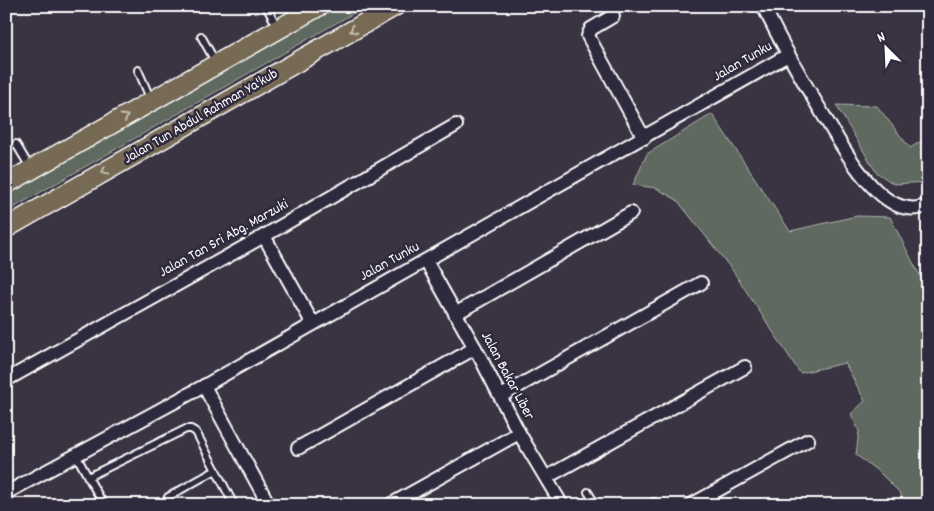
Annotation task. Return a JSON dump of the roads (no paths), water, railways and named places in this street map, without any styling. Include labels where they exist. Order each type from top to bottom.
[{"type":"main road","points":[[6,184],[319,6]]},
{"type":"main road","name":"Jalan Tun Abdul Rahman Ya'kub","points":[[6,228],[395,6]]},
{"type":"street","points":[[762,6],[844,151],[873,187],[895,204],[908,208],[921,208],[928,205]]},
{"type":"street","points":[[613,16],[591,29],[588,36],[644,138]]},
{"type":"street","name":"Jalan Tunku","points":[[6,493],[204,386],[788,55]]},
{"type":"street","name":"Jalan Tan Sri Abg. Marzuki","points":[[6,380],[264,236],[456,125]]},
{"type":"street","points":[[455,314],[631,213]]},
{"type":"street","points":[[264,236],[313,324]]},
{"type":"street","name":"Jalan Bakar Liber","points":[[426,261],[519,432],[562,505]]},
{"type":"street","points":[[501,396],[701,283]]},
{"type":"street","points":[[298,448],[475,348]]},
{"type":"street","points":[[547,477],[745,367]]},
{"type":"street","points":[[204,386],[269,505]]},
{"type":"street","points":[[390,505],[519,432]]},
{"type":"street","points":[[691,505],[808,440]]},
{"type":"lane","points":[[266,6],[279,29]]},
{"type":"lane","points":[[201,36],[217,64]]},
{"type":"lane","points":[[138,70],[152,101]]},
{"type":"lane","points":[[16,144],[32,170]]},
{"type":"lane","points":[[88,478],[191,428],[196,432],[234,505]]},
{"type":"lane","points":[[76,455],[104,505]]},
{"type":"lane","points":[[172,505],[168,497],[216,470]]},
{"type":"lane","points":[[588,492],[596,505]]}]
